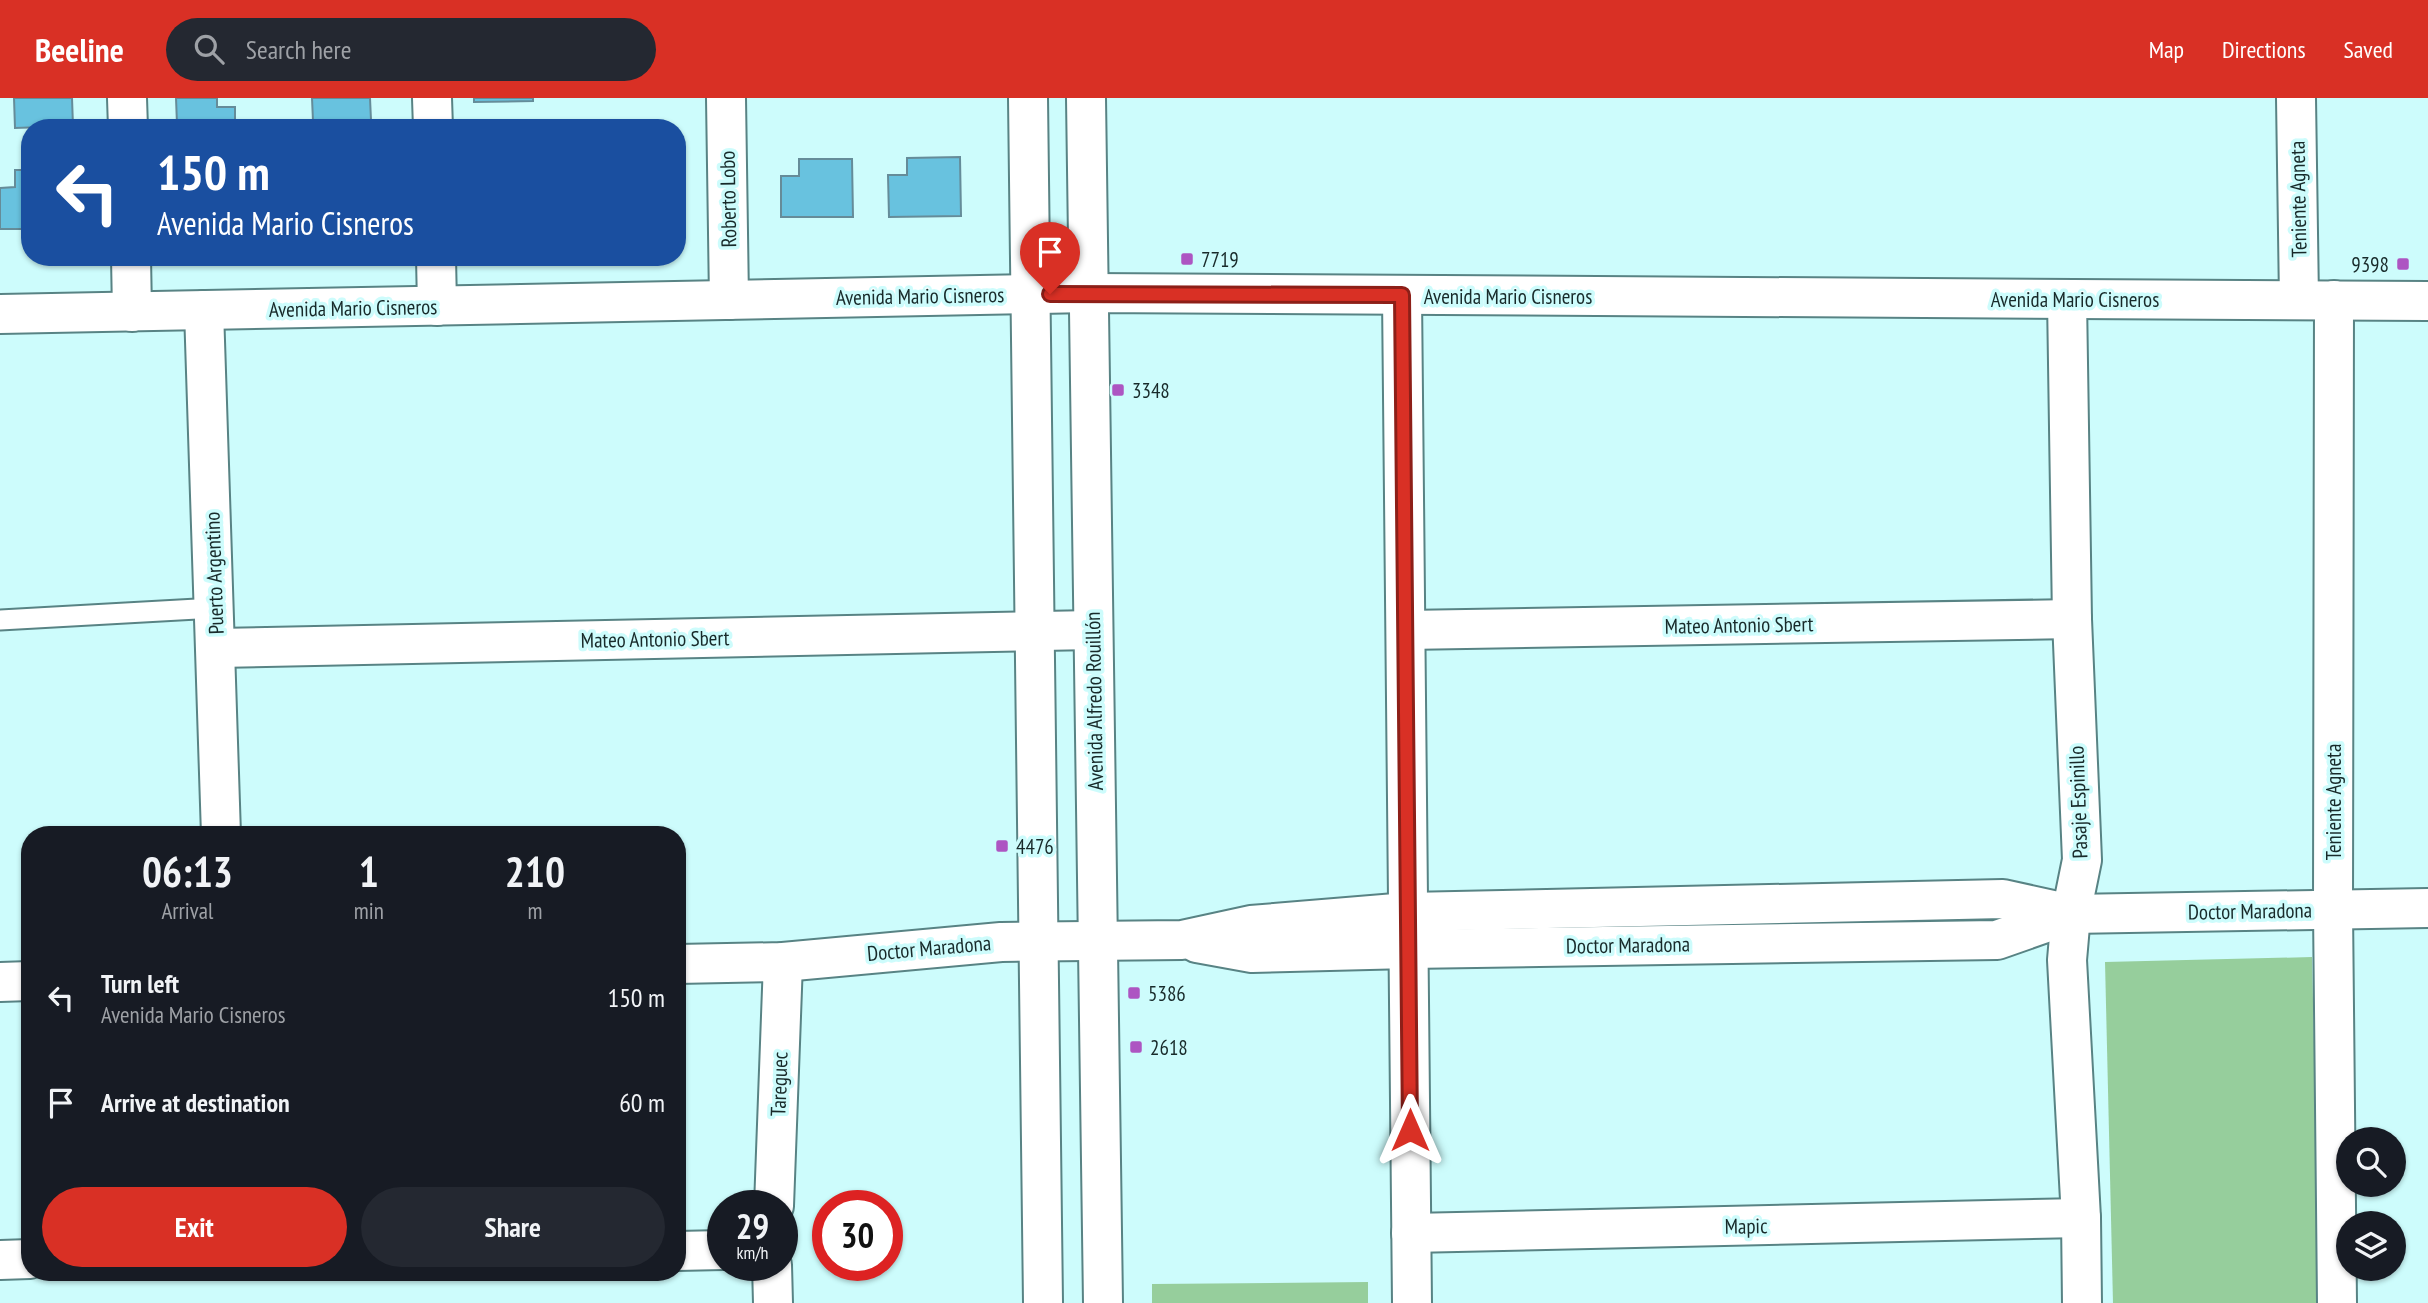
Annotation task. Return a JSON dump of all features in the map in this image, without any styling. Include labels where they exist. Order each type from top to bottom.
[{"type":"street","points":[[127,98],[128,119]]},
{"type":"street","points":[[432,98],[433,119]]},
{"type":"street","name":"Roberto Lobo","points":[[726,98],[729,300]]},
{"type":"street","points":[[1028,98],[1043,1303]]},
{"type":"street","name":"Avenida Alfredo Rouillón","points":[[1086,98],[1103,1303]]},
{"type":"street","name":"Teniente Agneta","points":[[2296,98],[2316,300],[2333,910],[2337,1303]]},
{"type":"street","points":[[131,266],[132,312]]},
{"type":"street","points":[[436,266],[437,306]]},
{"type":"street","name":"Avenida Mario Cisneros","points":[[0,314],[1088,293],[2428,301]]},
{"type":"street","points":[[1402,295],[1412,1303]]},
{"type":"street","name":"Pasaje Espinillo","points":[[2067,299],[2072,619],[2082,860],[2071,914],[2067,960],[2081,1218],[2082,1303]]},
{"type":"street","name":"Puerto Argentino","points":[[204,310],[221,826]]},
{"type":"street","name":"Mateo Antonio Sbert","points":[[1406,630],[2072,619]]},
{"type":"street","name":"Mateo Antonio Sbert","points":[[216,648],[1093,630]]},
{"type":"street","name":"Doctor Maradona","points":[[686,964],[783,962],[1001,942],[1182,940],[1252,953],[1408,930],[1997,940],[2071,914],[2428,908]]},
{"type":"street","name":"Tareguec","points":[[775,1190],[783,962]]},
{"type":"street","points":[[0,982],[21,981]]},
{"type":"street","name":"Mapic","points":[[1411,1233],[2081,1218]]},
{"type":"street","points":[[686,1251],[707,1250]]},
{"type":"street","points":[[0,1260],[21,1259]]},
{"type":"street","points":[[772,1281],[773,1303]]},
{"type":"lane","points":[[0,620],[215,608]]},
{"type":"green space","points":[[2312,957],[2320,1303],[2113,1303],[2105,962]]},
{"type":"green space","points":[[1368,1282],[1368,1303],[1152,1303],[1152,1284]]},
{"type":"building","points":[[14,98],[72,98],[73,119],[21,119],[21,128],[15,128]]},
{"type":"building","points":[[176,98],[217,98],[217,107],[235,107],[235,119],[177,119]]},
{"type":"building","points":[[312,98],[370,98],[371,119],[313,119]]},
{"type":"building","points":[[474,98],[533,98],[533,101],[474,102]]},
{"type":"building","points":[[960,157],[961,216],[889,217],[888,175],[907,175],[907,158]]},
{"type":"building","points":[[799,159],[852,159],[853,217],[781,217],[781,176],[799,176]]},
{"type":"building","points":[[15,170],[21,170],[21,229],[0,229],[0,188],[15,187]]},
{"type":"place","name":"7719","points":[[1187,259]]},
{"type":"place","name":"9398","points":[[2403,264]]},
{"type":"place","name":"3348","points":[[1118,390]]},
{"type":"place","name":"4476","points":[[1002,846]]},
{"type":"place","name":"5386","points":[[1134,993]]},
{"type":"place","name":"2618","points":[[1136,1047]]},
{"type":"route","points":[[1050,294],[1402,295],[1410,1130]]}]
